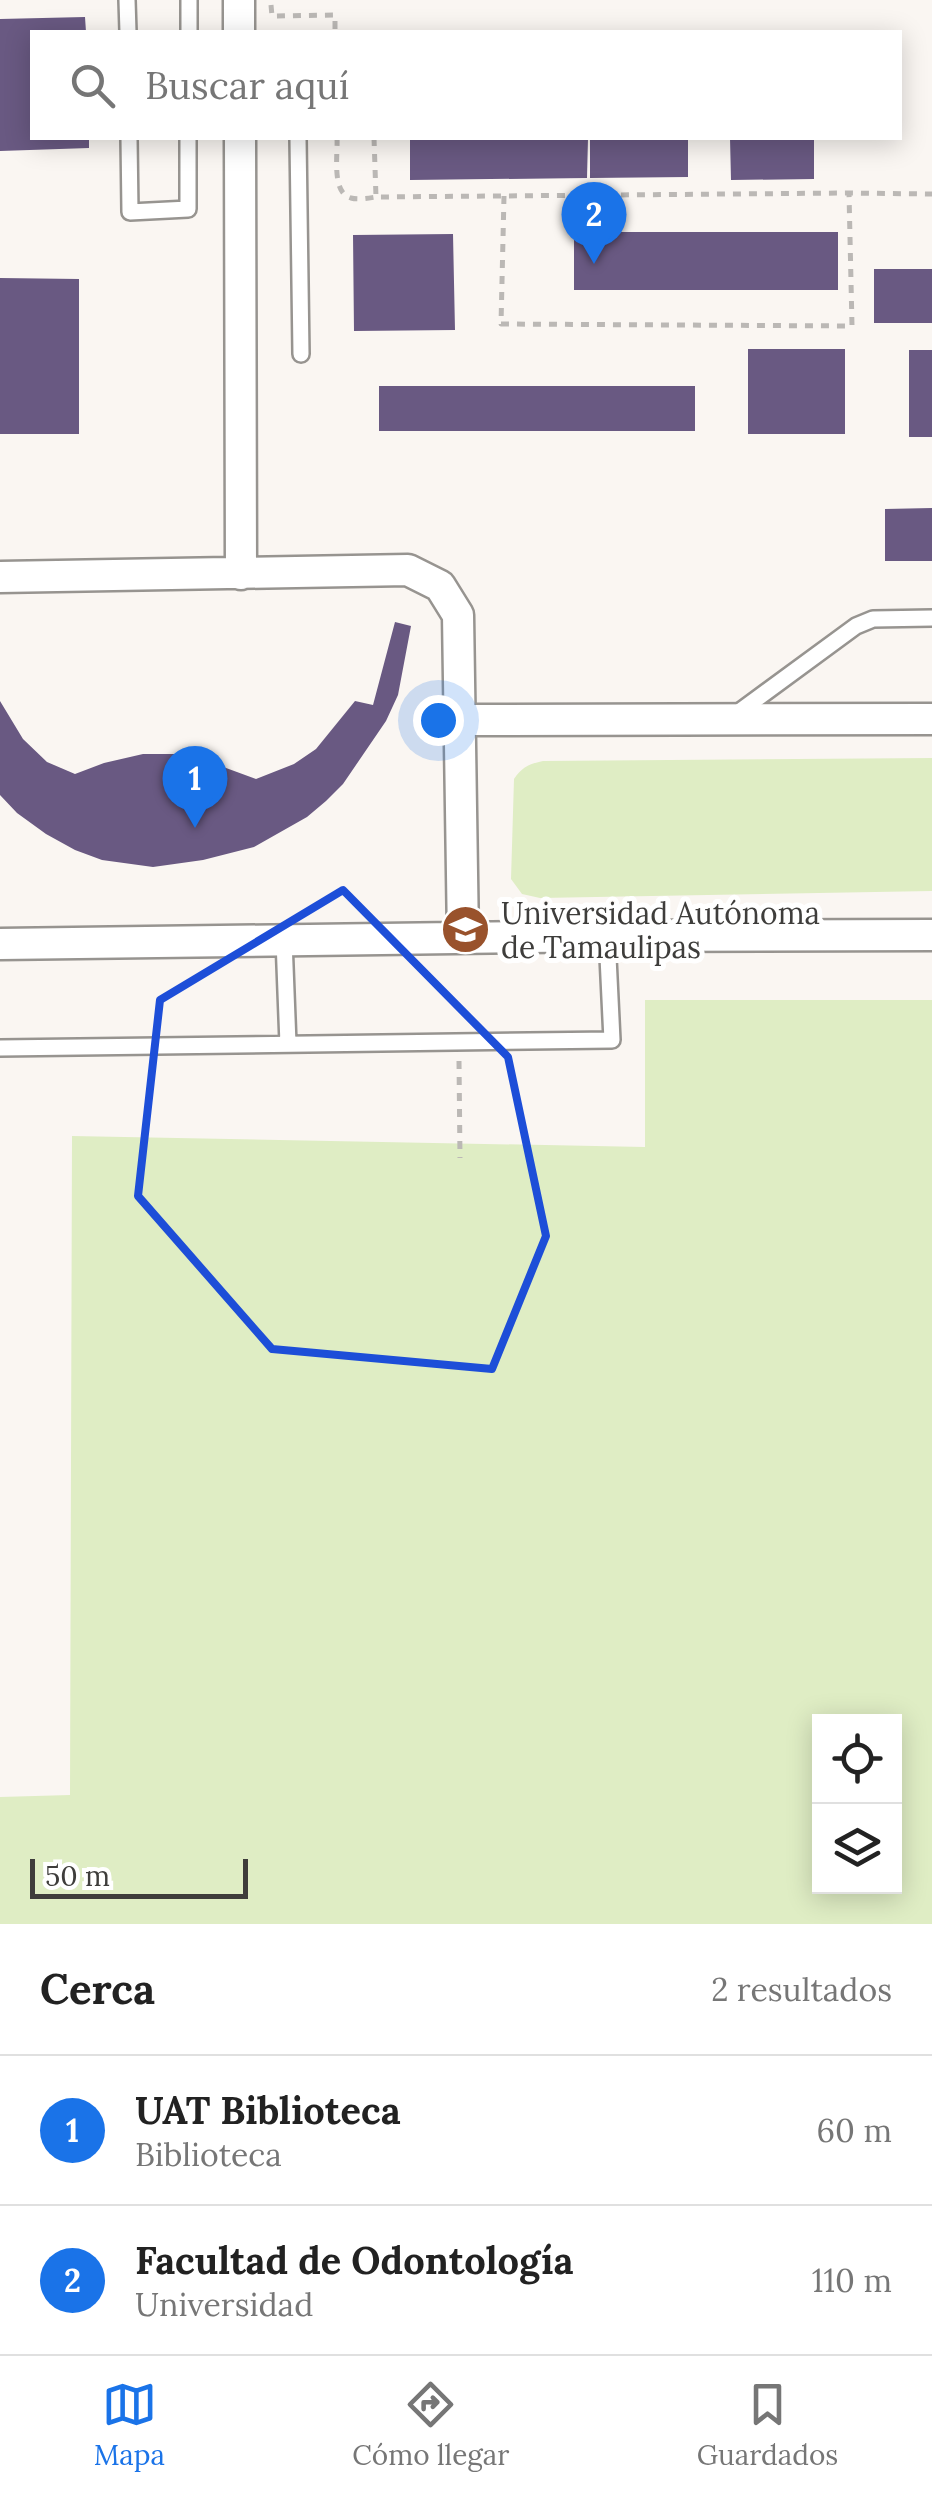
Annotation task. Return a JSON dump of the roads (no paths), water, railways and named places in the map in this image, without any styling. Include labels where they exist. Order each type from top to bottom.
[{"type":"street","points":[[239,0],[239,30]]},
{"type":"street","points":[[240,140],[241,574]]},
{"type":"street","points":[[0,576],[408,570],[440,586],[458,615],[463,938]]},
{"type":"street","points":[[460,720],[932,718]]},
{"type":"street","points":[[0,944],[932,935]]},
{"type":"lane","points":[[128,0],[128,30]]},
{"type":"lane","points":[[188,30],[189,0]]},
{"type":"lane","points":[[130,140],[130,212],[188,209],[188,140]]},
{"type":"lane","points":[[298,140],[301,354]]},
{"type":"lane","points":[[729,719],[856,626],[873,619],[932,618]]},
{"type":"lane","points":[[0,1048],[612,1040],[607,936]]},
{"type":"lane","points":[[284,940],[288,1044]]},
{"type":"place","name":"Facultad de Odontología","points":[[594,264]]},
{"type":"place","name":"UAT Biblioteca","points":[[195,828]]},
{"type":"place","name":"Universidad Autónoma de Tamaulipas","points":[[466,930]]}]
